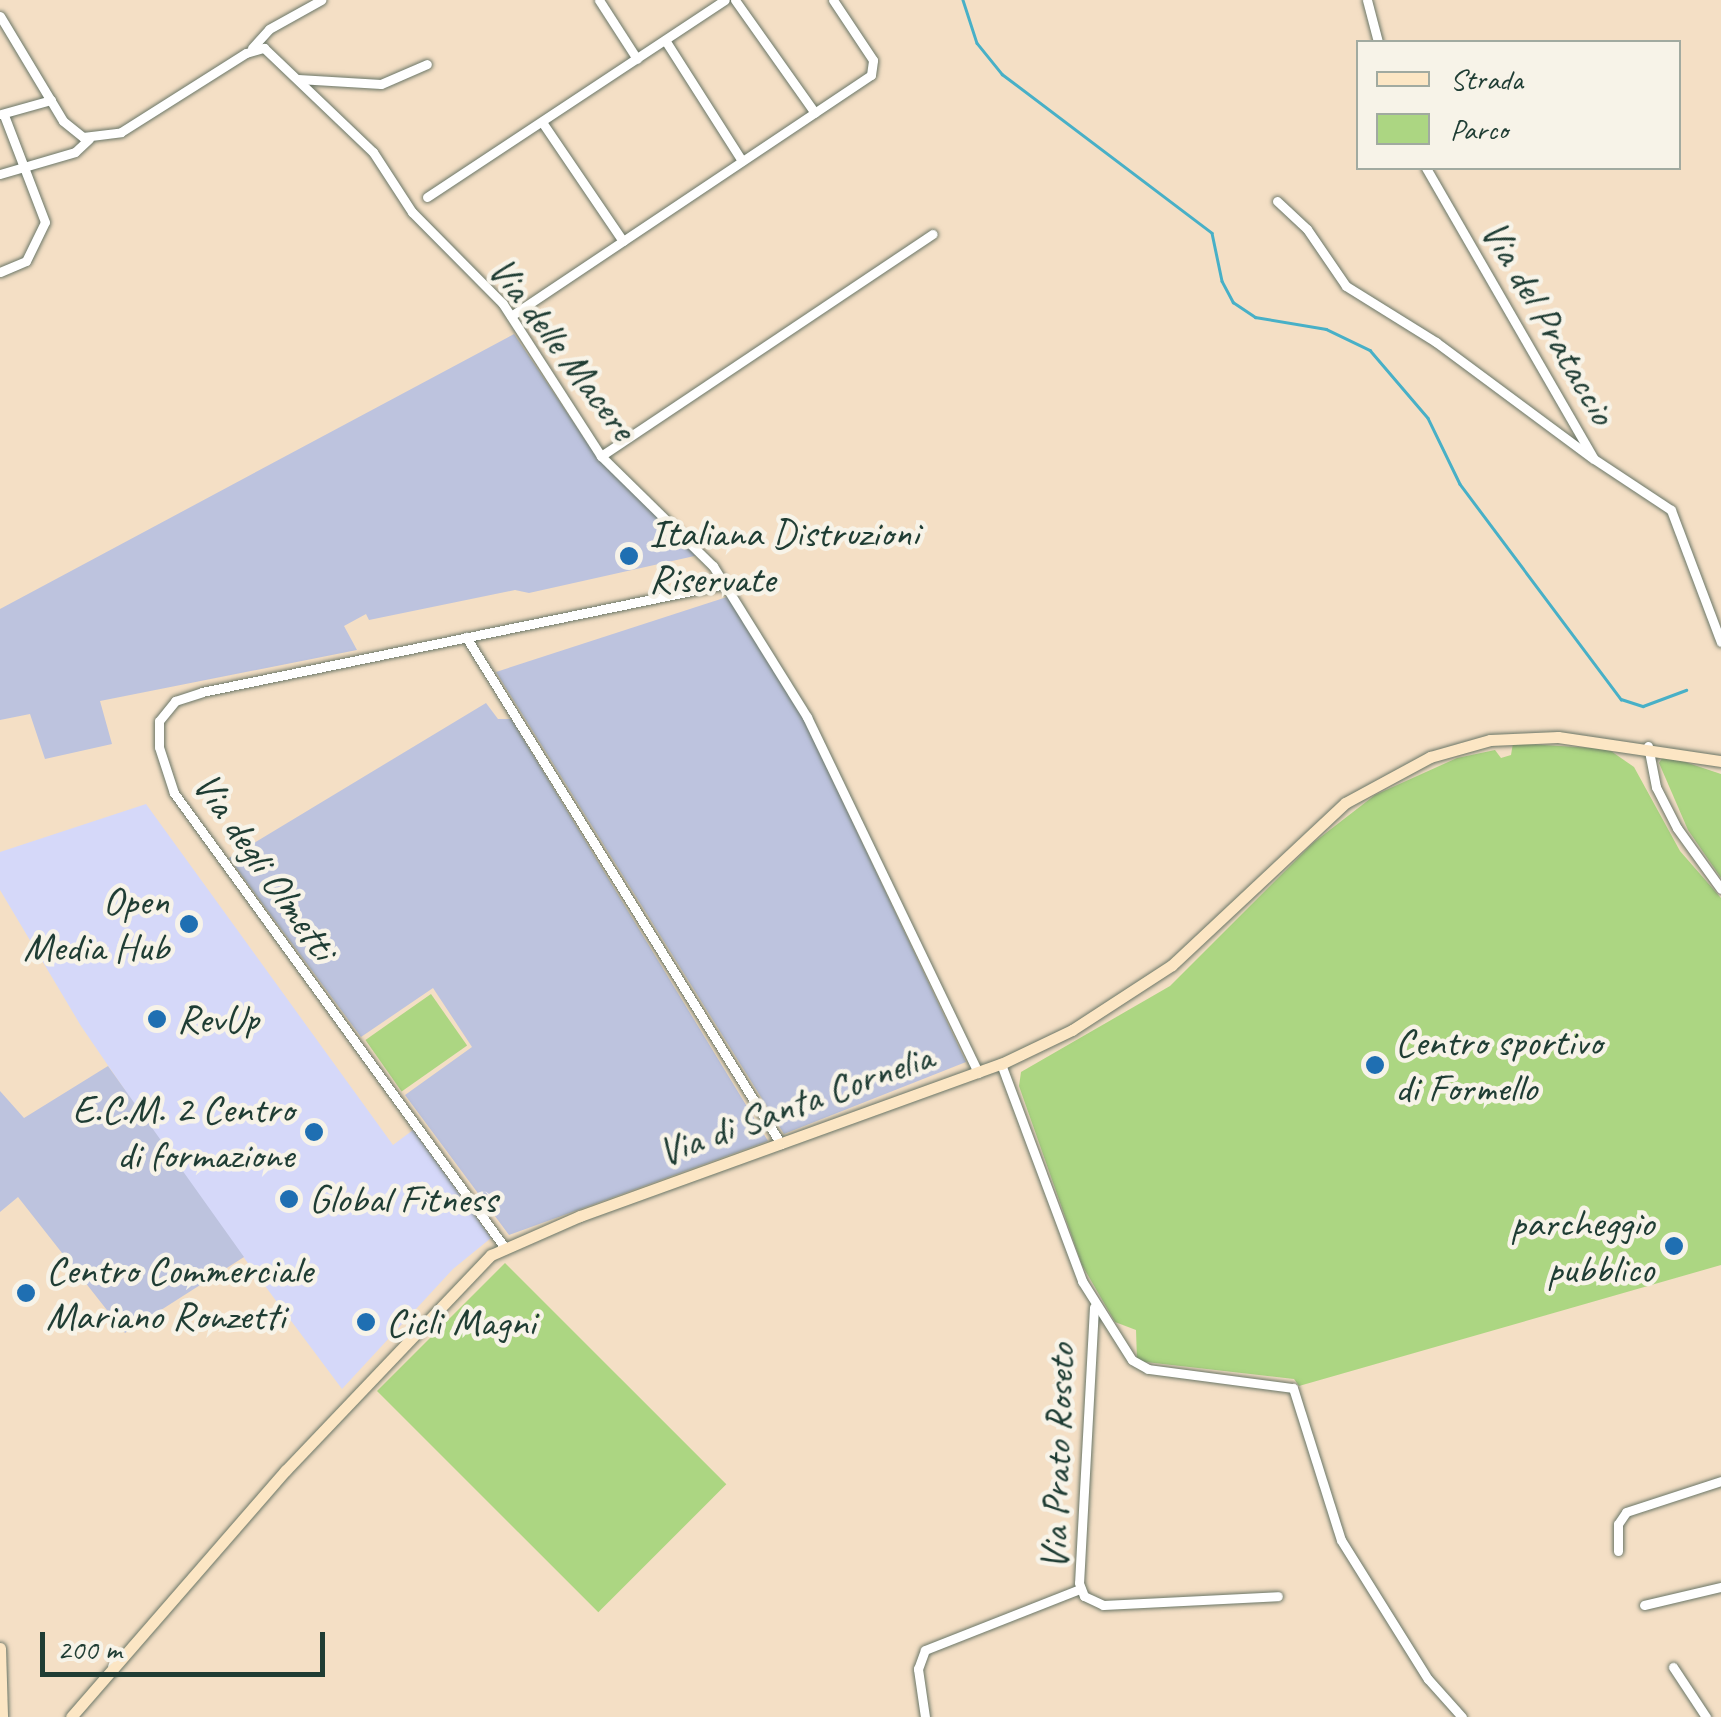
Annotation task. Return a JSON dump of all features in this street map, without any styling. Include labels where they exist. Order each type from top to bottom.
[{"type":"street","points":[[0,174],[76,152],[89,140],[126,129],[250,50],[269,29],[321,0]]},
{"type":"street","points":[[599,0],[637,58]]},
{"type":"street","points":[[427,198],[725,0]]},
{"type":"street","points":[[736,0],[814,113]]},
{"type":"street","points":[[511,316],[814,113],[874,68],[833,0]]},
{"type":"street","points":[[1367,0],[1377,40]]},
{"type":"street","points":[[0,16],[72,131],[89,140]]},
{"type":"street","points":[[665,40],[742,161]]},
{"type":"street","name":"Via delle Macere","points":[[250,50],[271,52],[373,152],[408,207],[511,316],[601,456],[690,538],[725,584],[807,718],[978,1073]]},
{"type":"street","points":[[298,79],[380,84],[427,64]]},
{"type":"street","points":[[0,272],[26,261],[45,222],[27,168],[2,114],[51,100]]},
{"type":"street","points":[[542,122],[622,241]]},
{"type":"street","name":"Via del Prataccio","points":[[1427,170],[1594,459],[1671,510],[1721,642]]},
{"type":"street","points":[[1277,200],[1312,236],[1346,286],[1436,342],[1594,459]]},
{"type":"street","points":[[601,456],[932,234]]},
{"type":"street","name":"Via degli Olmetti","points":[[505,1248],[176,797],[158,738],[164,712],[186,696],[725,584]]},
{"type":"street","points":[[466,636],[782,1144]]},
{"type":"street","name":"Via di Santa Cornelia","points":[[71,1717],[286,1470],[466,1277],[505,1248],[1001,1064],[1157,977],[1324,820],[1395,772],[1501,739],[1598,738],[1721,762]]},
{"type":"street","points":[[1648,746],[1646,756],[1672,818],[1721,889]]},
{"type":"street","name":"Via Prato Roseto","points":[[1001,1064],[1094,1304],[1126,1352],[1148,1370],[1293,1388],[1342,1540],[1428,1679],[1462,1717]]},
{"type":"street","name":"Via Prato Roseto","points":[[1094,1304],[1080,1589],[1102,1604],[1278,1596]]},
{"type":"street","points":[[1618,1551],[1618,1524],[1626,1512],[1721,1481]]},
{"type":"street","points":[[1644,1606],[1721,1588]]},
{"type":"street","points":[[925,1717],[918,1669],[925,1650],[1080,1589]]},
{"type":"street","points":[[0,1648],[2,1717]]},
{"type":"street","points":[[1673,1666],[1706,1717]]},
{"type":"shaded area","points":[[514,334],[594,453],[699,555],[529,593],[515,590],[369,620],[366,614],[344,626],[357,650],[100,701],[112,744],[45,759],[30,714],[0,720],[0,609]]},
{"type":"shaded area","points":[[730,596],[797,705],[966,1062],[784,1134],[496,672]]},
{"type":"shaded area","points":[[486,703],[498,719],[511,719],[768,1141],[509,1235],[405,1095],[472,1047],[433,988],[361,1037],[229,858]]},
{"type":"shaded area","points":[[146,804],[393,1145],[413,1130],[491,1238],[453,1269],[342,1389],[194,1191],[81,1026],[0,890],[0,852]]},
{"type":"shaded area","points":[[108,1066],[244,1257],[125,1333],[18,1197],[0,1212],[0,1091],[24,1118]]},
{"type":"green space","name":"Centro sportivo di Formello","points":[[1513,743],[1608,749],[1634,767],[1680,851],[1721,898],[1721,1265],[1299,1386],[1294,1379],[1137,1361],[1136,1330],[1115,1322],[1082,1265],[1019,1086],[1021,1072],[1170,986],[1313,843],[1375,795],[1457,758],[1495,750],[1501,758],[1511,755]]},
{"type":"green space","points":[[1664,755],[1721,774],[1721,878],[1688,830],[1659,763]]},
{"type":"green space","points":[[431,994],[467,1046],[402,1091],[365,1040]]},
{"type":"green space","points":[[505,1263],[726,1484],[598,1612],[377,1391]]},
{"type":"waterway","points":[[963,0],[977,43],[1002,74],[1212,233],[1222,281],[1233,302],[1255,317],[1326,329],[1370,350],[1428,418],[1460,484],[1621,699],[1643,706],[1686,690]]},
{"type":"place","name":"Italiana Distruzioni Riservate","points":[[629,556]]},
{"type":"place","name":"Open Media Hub","points":[[189,924]]},
{"type":"place","name":"RevUp","points":[[157,1019]]},
{"type":"place","name":"Centro sportivo di Formello","points":[[1375,1065]]},
{"type":"place","name":"E.C.M. 2 Centro di formazione","points":[[314,1132]]},
{"type":"place","name":"Global Fitness","points":[[289,1199]]},
{"type":"place","name":"parcheggio pubblico","points":[[1674,1246]]},
{"type":"place","name":"Centro Commerciale Mariano Ronzetti","points":[[26,1293]]},
{"type":"place","name":"Cicli Magni","points":[[366,1322]]}]
